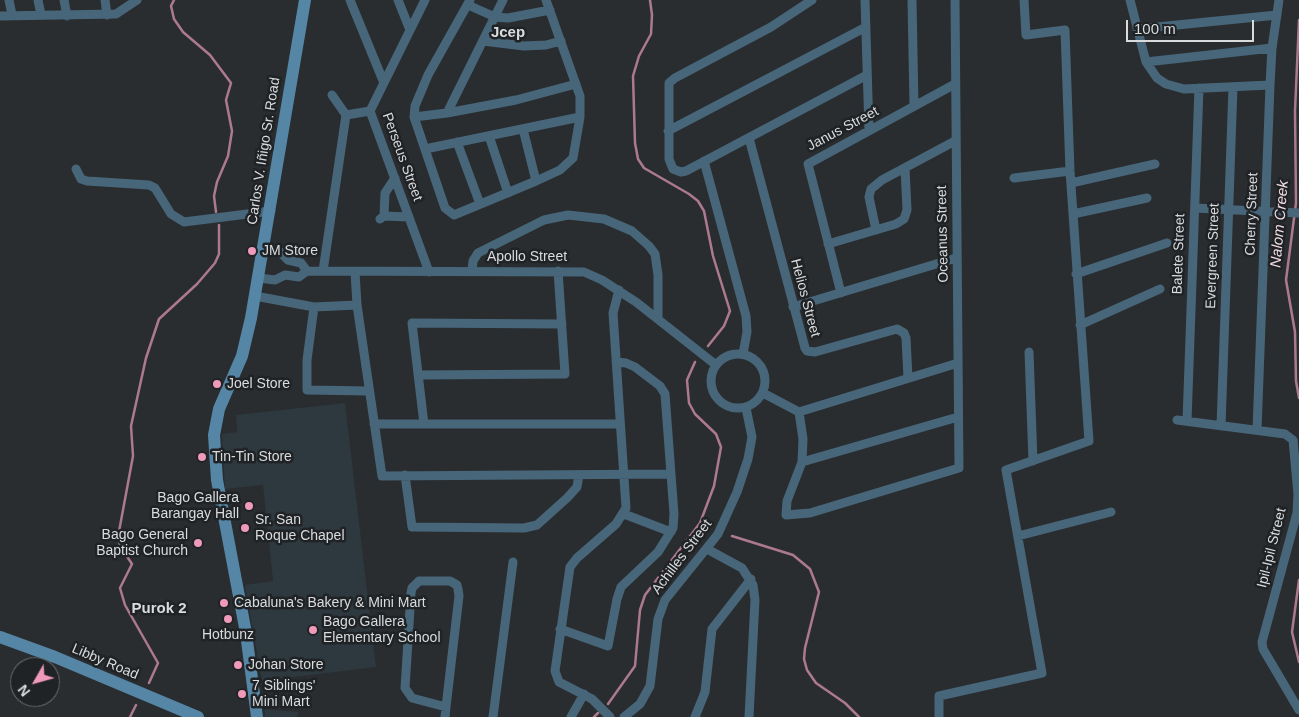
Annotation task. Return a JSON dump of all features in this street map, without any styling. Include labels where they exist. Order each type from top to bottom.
[{"type":"main road","name":"Carlos V. Iñigo Sr. Road","points":[[257,717],[246,633],[217,480],[214,448],[219,409],[242,356],[259,278],[304,0]]},
{"type":"main road","name":"Libby Road","points":[[0,637],[55,657],[198,717]]},
{"type":"street","points":[[9,0],[12,15]]},
{"type":"street","points":[[38,0],[41,15]]},
{"type":"street","points":[[64,0],[67,16]]},
{"type":"street","points":[[104,0],[106,15]]},
{"type":"street","points":[[0,16],[116,14],[125,10],[137,0]]},
{"type":"street","points":[[350,0],[384,84]]},
{"type":"street","points":[[398,0],[410,30]]},
{"type":"street","name":"Perseus Street","points":[[425,0],[370,111],[429,272]]},
{"type":"street","points":[[447,113],[504,0]]},
{"type":"street","points":[[546,0],[550,10],[561,41],[580,96],[580,117],[573,158],[560,170],[536,181],[461,213],[449,213],[445,208],[414,117],[415,106],[428,75],[469,2],[495,17],[508,18],[550,10]]},
{"type":"street","points":[[812,0],[779,23],[669,83],[668,131],[670,165],[677,172],[686,171],[867,75]]},
{"type":"street","points":[[865,0],[869,131]]},
{"type":"street","points":[[912,0],[914,106]]},
{"type":"street","name":"Oceanus Street","points":[[802,462],[787,501],[786,516],[810,514],[959,468],[955,0]]},
{"type":"street","points":[[939,717],[939,696],[1042,673],[1006,470],[1089,441],[1076,274],[1065,30],[1026,35],[1024,0]]},
{"type":"street","points":[[1130,0],[1146,62],[1157,78],[1166,84],[1175,88],[1270,85]]},
{"type":"street","name":"Cherry Street","points":[[1257,430],[1270,85],[1272,48],[1279,0]]},
{"type":"street","points":[[1137,29],[1277,15]]},
{"type":"street","points":[[668,131],[866,27]]},
{"type":"street","points":[[483,41],[524,46],[546,45],[561,41]]},
{"type":"street","points":[[1146,62],[1272,48]]},
{"type":"street","points":[[414,117],[516,100],[576,84]]},
{"type":"street","name":"Janus Street","points":[[841,293],[808,164],[955,84]]},
{"type":"street","name":"Evergreen Street","points":[[1221,426],[1233,87]]},
{"type":"street","name":"Balete Street","points":[[1187,421],[1199,88]]},
{"type":"street","points":[[323,271],[346,115],[332,95]]},
{"type":"street","points":[[346,115],[370,111]]},
{"type":"street","points":[[425,149],[580,117]]},
{"type":"street","points":[[523,129],[536,181]]},
{"type":"street","points":[[489,136],[508,193]]},
{"type":"street","name":"Helios Street","points":[[748,138],[793,308],[803,344],[807,351],[811,352],[894,330],[901,330],[906,338],[908,378]]},
{"type":"street","points":[[876,230],[868,197],[870,189],[956,141]]},
{"type":"street","points":[[457,142],[480,204]]},
{"type":"street","points":[[704,161],[746,316],[747,332],[743,354]]},
{"type":"street","points":[[1071,183],[1155,164]]},
{"type":"street","points":[[828,244],[896,224],[904,219],[906,210],[905,168]]},
{"type":"street","points":[[76,169],[81,179],[87,181],[149,185],[155,188],[171,214],[184,222],[271,211]]},
{"type":"street","points":[[1014,178],[1070,170]]},
{"type":"street","points":[[395,178],[385,193],[382,218],[409,217]]},
{"type":"street","points":[[1073,214],[1146,198]]},
{"type":"street","points":[[1195,208],[1299,213]]},
{"type":"street","points":[[472,271],[473,261],[478,253],[544,220],[568,215],[604,219],[632,231],[655,254],[658,275],[658,318]]},
{"type":"street","points":[[1076,274],[1167,243]]},
{"type":"street","name":"Apollo Street","points":[[264,247],[280,251],[288,260],[301,263],[307,270]]},
{"type":"street","points":[[793,308],[956,258]]},
{"type":"street","points":[[285,275],[288,260]]},
{"type":"street","name":"Apollo Street","points":[[259,278],[274,280],[285,275],[299,277],[307,270],[355,272],[558,271],[589,273],[618,290],[658,318],[716,365]]},
{"type":"street","points":[[418,374],[565,374],[558,271]]},
{"type":"street","points":[[355,272],[357,306],[382,476],[672,474]]},
{"type":"street","points":[[1080,325],[1160,289]]},
{"type":"street","points":[[610,717],[584,694],[557,679],[555,671],[570,567],[577,558],[616,524],[624,514],[626,500],[613,313],[618,290]]},
{"type":"street","points":[[255,296],[314,308],[357,306]]},
{"type":"street","points":[[314,308],[307,360],[307,390],[369,391]]},
{"type":"street","points":[[424,424],[412,323],[562,324]]},
{"type":"street","points":[[1029,352],[1033,461]]},
{"type":"street","points":[[743,354],[753,359],[761,367],[765,382],[763,393],[756,402],[746,408],[729,407],[716,397],[710,381],[716,365],[725,357],[743,354]]},
{"type":"street","points":[[560,630],[608,646],[621,587],[658,552],[671,532],[674,514],[666,399],[663,390],[635,367],[626,363],[616,362]]},
{"type":"street","points":[[763,393],[800,412],[958,363]]},
{"type":"street","name":"Achilles Street","points":[[624,717],[640,704],[650,686],[658,619],[665,600],[707,549],[723,526],[748,459],[752,436],[746,408]]},
{"type":"street","points":[[800,412],[803,439],[802,462],[958,417]]},
{"type":"street","name":"Ipil-Ipil Street","points":[[1177,420],[1289,435],[1294,443],[1298,494],[1297,513],[1262,642],[1263,650],[1299,710]]},
{"type":"street","points":[[374,424],[620,424]]},
{"type":"street","points":[[405,475],[412,527],[486,528],[528,528],[537,525],[573,492],[579,482],[580,475]]},
{"type":"street","points":[[1018,536],[1111,512]]},
{"type":"street","points":[[624,514],[671,532]]},
{"type":"street","points":[[707,549],[736,563],[751,579],[755,600],[749,717]]},
{"type":"street","points":[[493,717],[513,562]]},
{"type":"street","points":[[695,717],[701,705],[707,675],[710,631],[751,579]]},
{"type":"street","points":[[444,717],[446,707],[458,589],[450,581],[419,581],[412,588],[411,593],[405,688],[412,698],[446,707]]},
{"type":"street","points":[[571,717],[584,694]]},
{"type":"street","points":[[701,705],[705,717]]},
{"type":"shaded area","points":[[345,403],[376,667],[262,681],[245,585],[273,581],[263,485],[225,489],[222,434],[237,432],[236,415]]},
{"type":"shaded area","points":[[265,709],[299,712],[297,717],[265,717]]},
{"type":"waterway","points":[[174,0],[171,6],[174,19],[183,32],[210,55],[231,83],[226,100],[232,131],[228,156],[217,182],[214,196],[216,212]]},
{"type":"waterway","points":[[650,0],[652,15],[651,34],[639,56],[633,76],[635,143],[638,159],[644,168],[689,194],[698,201],[704,211],[713,256],[730,311],[724,326],[708,346]]},
{"type":"waterway","name":"Nalom Creek","points":[[1299,20],[1295,111],[1296,203],[1286,280],[1295,332],[1296,381],[1299,398]]},
{"type":"waterway","points":[[149,683],[158,663],[125,605],[120,588],[132,564],[120,546],[118,537],[133,456],[131,426],[146,358],[159,319],[197,284],[215,263],[219,254],[219,225]]},
{"type":"waterway","points":[[608,704],[635,666],[640,610],[645,595],[700,523],[714,486],[721,447],[716,434],[695,414],[689,403],[687,380],[695,362]]},
{"type":"waterway","points":[[700,523],[709,527]]},
{"type":"waterway","points":[[732,536],[793,555],[810,569],[819,592],[805,648],[804,659],[807,670],[816,683],[845,703],[859,717]]},
{"type":"waterway","name":"Nalom Creek","points":[[1299,580],[1292,632],[1299,662]]},
{"type":"waterway","points":[[130,717],[136,705]]},
{"type":"waterway","points":[[594,717],[598,713]]},
{"type":"place","name":"JM Store","points":[[252,251]]},
{"type":"place","name":"Joel Store","points":[[217,384]]},
{"type":"place","name":"Tin-Tin Store","points":[[202,457]]},
{"type":"place","name":"Bago Gallera Barangay Hall","points":[[249,506]]},
{"type":"place","name":"Sr. San Roque Chapel","points":[[245,528]]},
{"type":"place","name":"Bago General Baptist Church","points":[[198,543]]},
{"type":"place","name":"Cabaluna's Bakery & Mini Mart","points":[[224,603]]},
{"type":"place","name":"Hotbunz","points":[[228,619]]},
{"type":"place","name":"Bago Gallera Elementary School","points":[[313,630]]},
{"type":"place","name":"Johan Store","points":[[238,665]]},
{"type":"place","name":"7 Siblings' Mini Mart","points":[[242,694]]},
{"type":"district","name":"Jcep","points":[[508,33]]},
{"type":"district","name":"Purok 2","points":[[159,609]]}]
